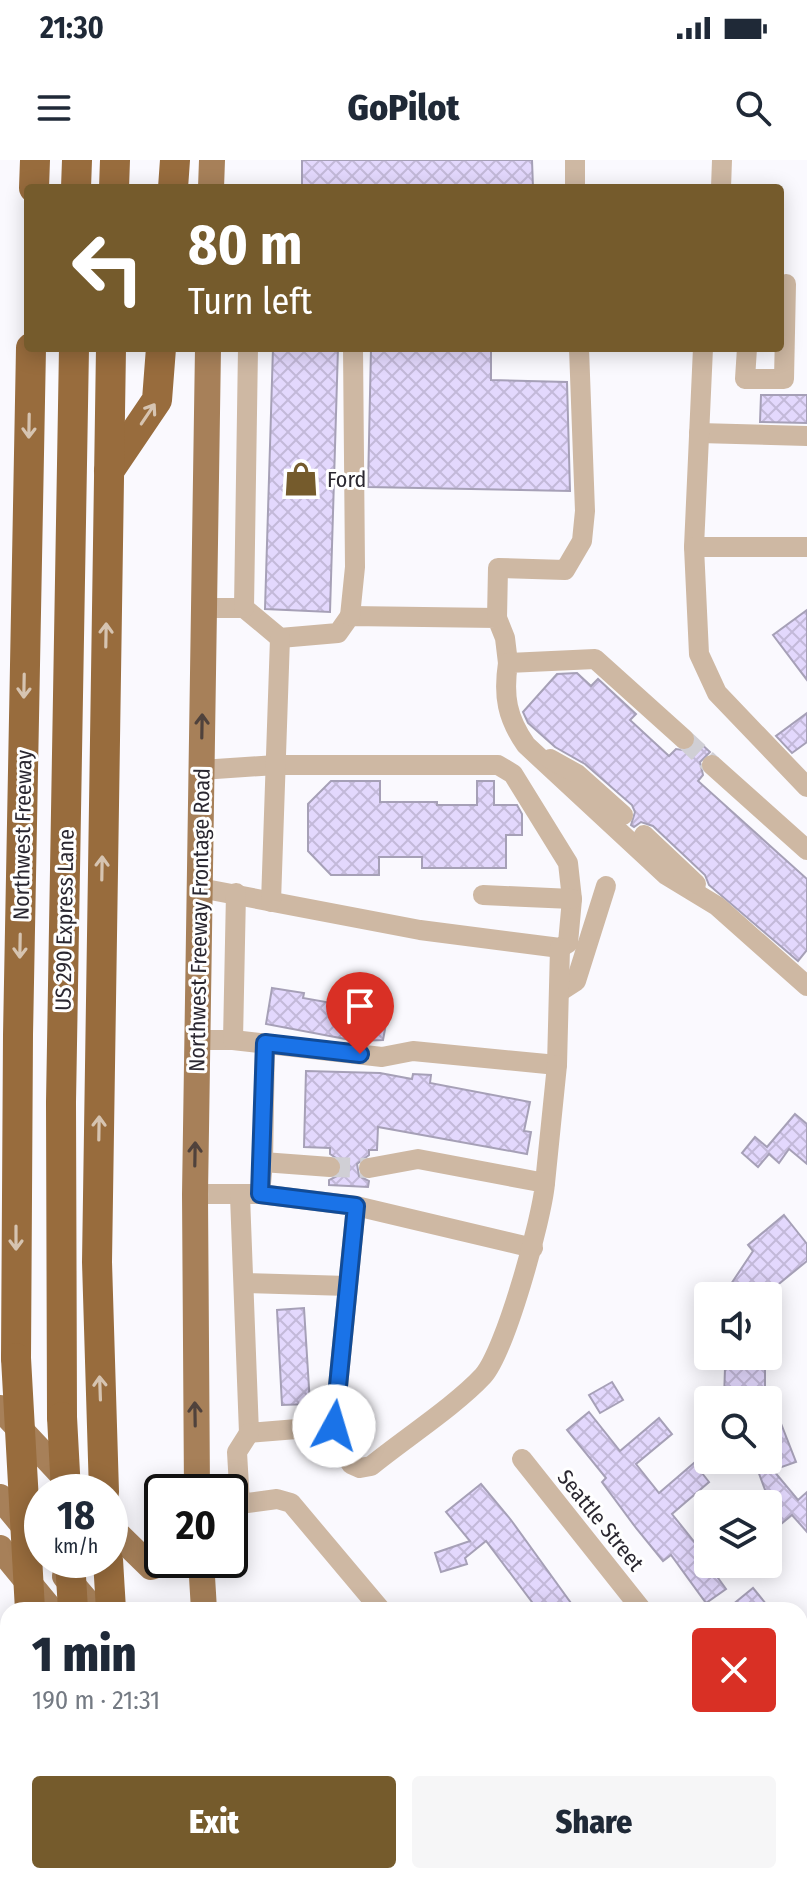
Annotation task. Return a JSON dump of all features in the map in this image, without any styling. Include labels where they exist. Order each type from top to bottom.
[{"type":"highway","points":[[34,184],[35,160]]},
{"type":"highway","points":[[76,184],[77,160]]},
{"type":"highway","points":[[114,184],[115,160]]},
{"type":"highway","points":[[173,184],[175,160]]},
{"type":"highway","name":"Northwest Freeway","points":[[30,1602],[16,1358],[31,352]]},
{"type":"highway","name":"US 290 Express Lane","points":[[65,1474],[62,1417],[61,1102],[74,352]]},
{"type":"highway","points":[[103,1474],[97,1262],[111,352]]},
{"type":"highway","points":[[109,471],[157,400],[161,352]]},
{"type":"highway","points":[[0,1201],[17,1160]]},
{"type":"highway","points":[[71,1578],[73,1602]]},
{"type":"highway","points":[[109,1578],[111,1602]]},
{"type":"main road","points":[[211,184],[212,160]]},
{"type":"main road","name":"Northwest Freeway Frontage Road","points":[[196,1474],[195,1194],[208,352]]},
{"type":"main road","points":[[0,1408],[61,1474]]},
{"type":"main road","points":[[0,1497],[24,1526]]},
{"type":"main road","points":[[128,1545],[144,1560]]},
{"type":"main road","points":[[0,1548],[44,1602]]},
{"type":"main road","points":[[67,1578],[87,1602]]},
{"type":"main road","points":[[202,1578],[204,1602]]},
{"type":"street","points":[[575,160],[575,184]]},
{"type":"street","points":[[721,184],[722,160]]},
{"type":"street","points":[[747,352],[745,379],[784,379],[791,284]]},
{"type":"street","points":[[244,608],[248,352]]},
{"type":"street","points":[[204,608],[244,608],[280,638],[338,633],[350,616],[355,567],[353,352]]},
{"type":"street","points":[[579,352],[585,511],[582,541],[565,570],[498,568],[497,618],[505,638],[508,663],[505,704],[512,725],[526,745],[666,875],[717,906]]},
{"type":"street","points":[[703,352],[694,547],[699,654],[717,693],[807,787]]},
{"type":"street","points":[[699,433],[807,436]]},
{"type":"street","points":[[694,547],[807,547]]},
{"type":"street","points":[[350,616],[497,618]]},
{"type":"street","points":[[271,902],[280,638]]},
{"type":"street","points":[[508,663],[595,659],[684,739]]},
{"type":"street","points":[[526,745],[577,774],[623,815]]},
{"type":"street","points":[[200,888],[420,930],[560,948],[568,943],[572,899],[568,863],[513,774],[498,765],[276,765],[201,770]]},
{"type":"street","points":[[712,765],[807,850]]},
{"type":"street","points":[[644,835],[717,906],[807,986]]},
{"type":"street","points":[[559,992],[576,981],[606,886]]},
{"type":"street","points":[[233,1040],[236,893]]},
{"type":"street","points":[[483,895],[572,899]]},
{"type":"street","points":[[356,1206],[334,1426],[351,1464],[360,1468],[371,1466],[483,1376],[533,1248],[545,1183],[557,1065],[560,948]]},
{"type":"street","points":[[197,1040],[233,1040],[382,1057],[413,1051],[557,1065]]},
{"type":"street","points":[[265,1043],[263,1162],[250,1195],[246,1283],[249,1433],[237,1452],[240,1504],[277,1499],[291,1503],[374,1602]]},
{"type":"street","points":[[369,1168],[418,1159],[545,1183]]},
{"type":"street","points":[[263,1162],[330,1167]]},
{"type":"street","points":[[195,1194],[250,1195],[356,1206],[533,1248]]},
{"type":"street","points":[[246,1283],[348,1286]]},
{"type":"street","points":[[249,1433],[334,1426]]},
{"type":"street","name":"Seattle Street","points":[[522,1459],[636,1602]]},
{"type":"building","points":[[302,160],[532,160],[533,184],[302,184]]},
{"type":"building","name":"Ford","points":[[273,352],[338,352],[330,612],[265,609]]},
{"type":"building","points":[[371,352],[491,352],[491,380],[567,382],[570,491],[368,487]]},
{"type":"building","points":[[761,395],[807,395],[807,423],[760,422]]},
{"type":"building","points":[[807,610],[807,680],[773,635]]},
{"type":"building","points":[[577,673],[591,686],[598,679],[636,714],[630,720],[669,756],[676,749],[689,751],[697,740],[710,752],[700,762],[703,775],[698,781],[807,879],[807,950],[798,961],[709,885],[705,875],[653,826],[641,822],[634,827],[631,825],[635,812],[632,805],[585,764],[555,747],[528,723],[523,712],[557,674]]},
{"type":"building","points":[[807,713],[807,742],[792,753],[776,736]]},
{"type":"building","points":[[331,781],[380,781],[380,802],[477,805],[477,781],[494,781],[494,805],[517,805],[522,814],[522,835],[506,835],[506,868],[422,868],[422,857],[379,857],[379,875],[331,875],[308,851],[308,804]]},
{"type":"building","points":[[272,988],[304,993],[303,998],[388,1013],[383,1040],[356,1041],[266,1024]]},
{"type":"building","points":[[306,1071],[380,1073],[412,1079],[413,1074],[431,1075],[430,1083],[530,1102],[524,1131],[531,1132],[527,1154],[378,1127],[377,1150],[369,1150],[369,1155],[357,1164],[359,1176],[369,1181],[368,1187],[329,1185],[329,1180],[341,1174],[342,1162],[330,1154],[330,1148],[304,1147]]},
{"type":"building","points":[[795,1114],[807,1124],[807,1164],[789,1149],[779,1163],[769,1154],[758,1167],[742,1153],[755,1137],[767,1147]]},
{"type":"building","points":[[784,1215],[807,1244],[807,1261],[781,1282],[732,1282],[753,1251],[748,1245]]},
{"type":"building","points":[[304,1308],[310,1404],[282,1405],[277,1310]]},
{"type":"building","points":[[725,1370],[765,1370],[765,1386],[724,1386]]},
{"type":"building","points":[[612,1382],[623,1400],[600,1413],[589,1395]]},
{"type":"building","points":[[589,1412],[620,1451],[659,1418],[672,1434],[636,1464],[659,1493],[694,1463],[694,1474],[703,1474],[709,1482],[700,1490],[694,1490],[694,1495],[672,1514],[694,1542],[694,1578],[718,1578],[726,1589],[705,1602],[671,1555],[663,1561],[636,1528],[602,1482],[606,1478],[567,1430]]},
{"type":"building","points":[[782,1426],[796,1462],[782,1467]]},
{"type":"building","points":[[759,1474],[776,1474],[798,1500],[807,1492],[807,1532],[792,1515],[782,1523],[782,1490],[765,1490]]},
{"type":"building","points":[[481,1484],[570,1602],[532,1602],[486,1541],[465,1558],[467,1564],[441,1572],[435,1553],[470,1541],[446,1512]]},
{"type":"building","points":[[753,1588],[764,1602],[736,1602]]},
{"type":"tunnel","points":[[684,739],[712,765]]},
{"type":"tunnel","points":[[330,1167],[369,1168]]},
{"type":"place","name":"Ford","points":[[301,479]]},
{"type":"route","points":[[334,1426],[356,1206],[260,1194],[265,1043],[360,1054]]}]
